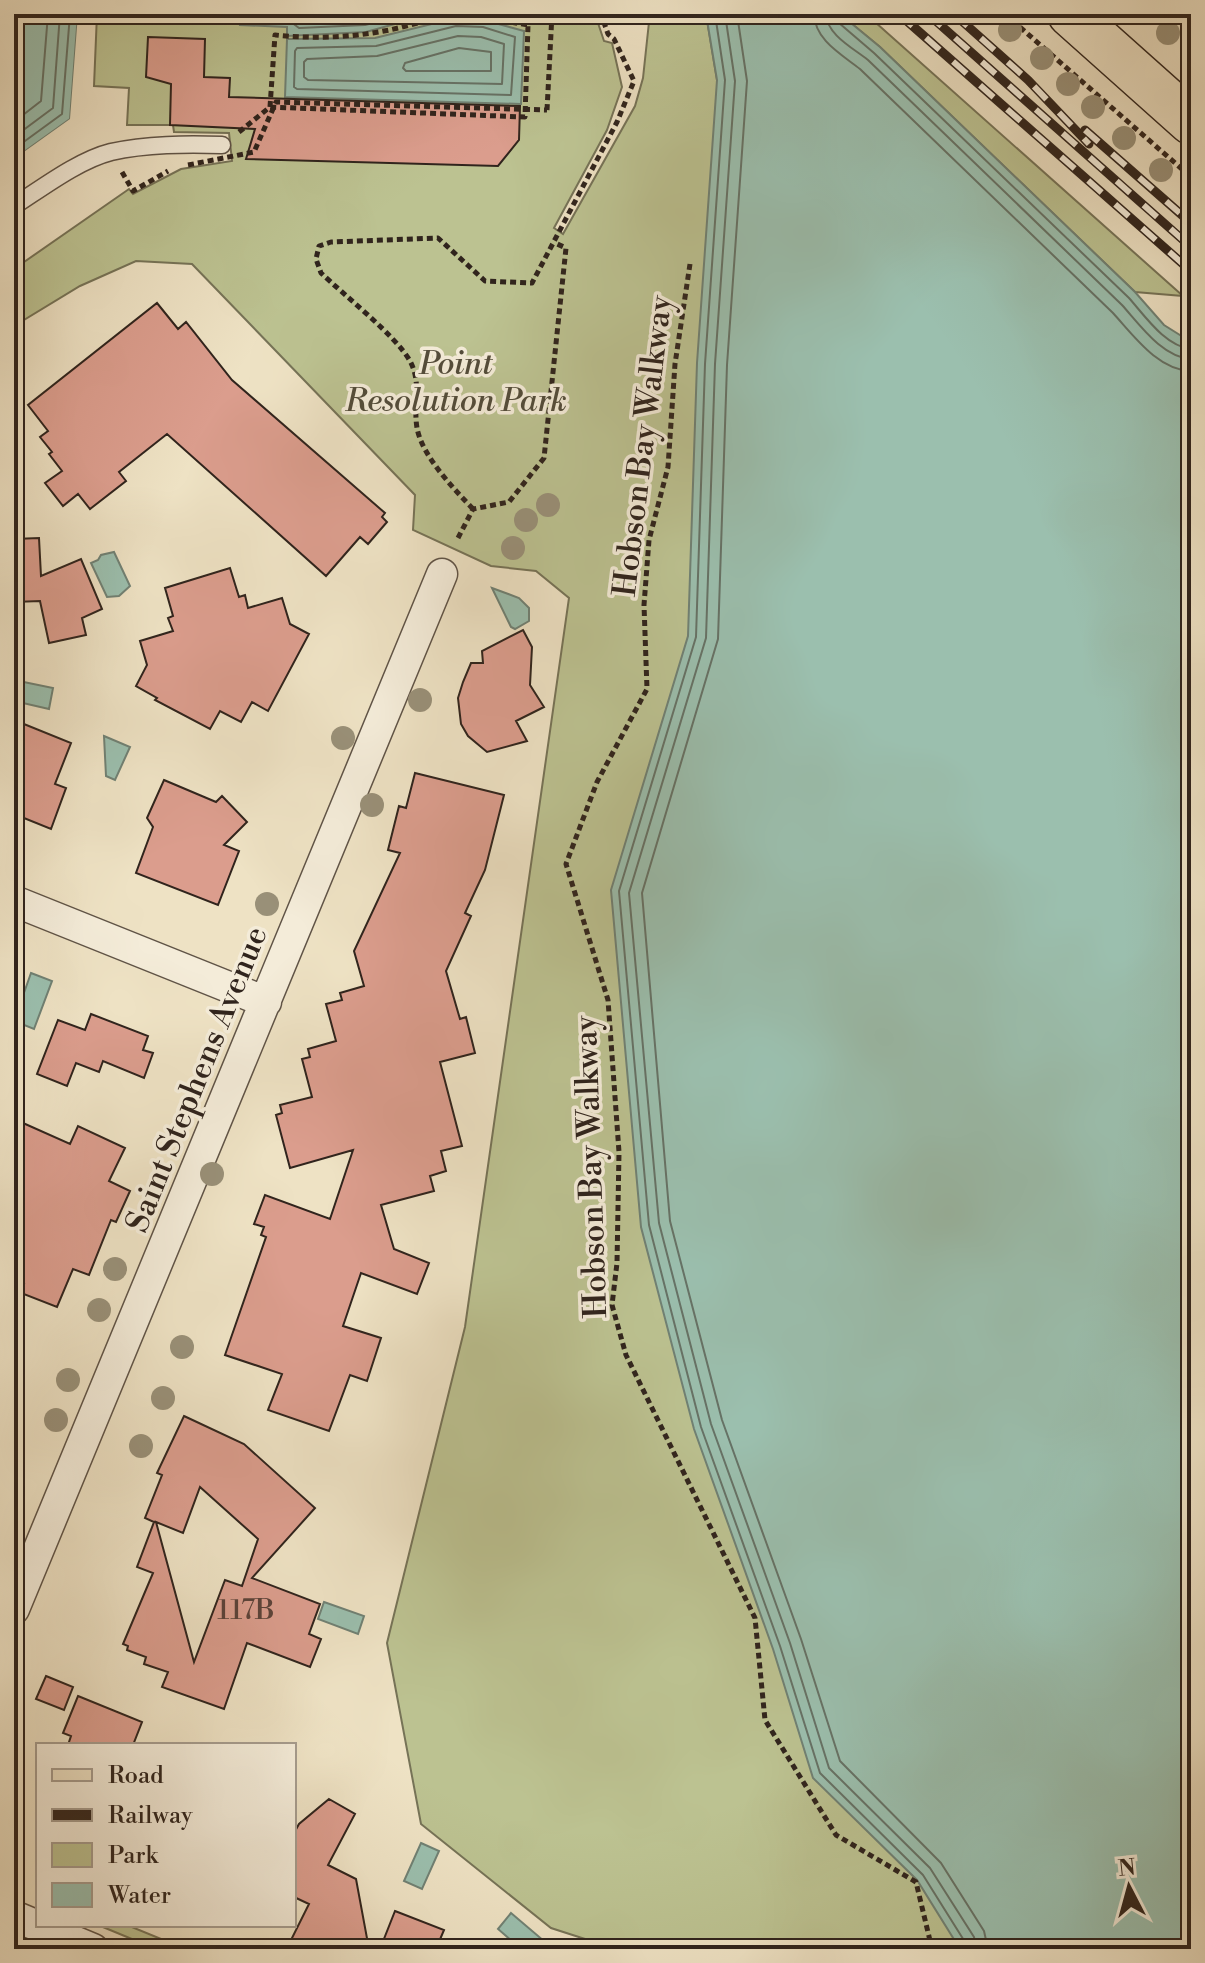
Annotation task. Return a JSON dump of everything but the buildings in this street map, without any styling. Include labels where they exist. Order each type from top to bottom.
[{"type":"main road","points":[[1070,14],[1191,122]]},
{"type":"street","name":"Saint Stephens Avenue","points":[[14,1609],[442,574]]},
{"type":"street","points":[[14,901],[266,1002]]},
{"type":"street","points":[[14,1916],[36,1925]]},
{"type":"street","points":[[40,1927],[93,1949]]},
{"type":"lane","points":[[14,206],[65,174],[109,152],[222,145]]},
{"type":"path","points":[[270,107],[275,35],[333,37],[387,32],[444,14]]},
{"type":"path","points":[[462,14],[528,25]]},
{"type":"path","points":[[222,145],[270,107],[525,117],[529,14]]},
{"type":"path","points":[[133,191],[169,170],[254,152],[276,102],[547,110],[552,14]]},
{"type":"path","points":[[473,509],[446,481],[418,432],[416,403],[419,388],[409,360],[321,273],[316,259],[319,246],[331,242],[438,238],[485,281],[532,283],[588,179],[634,81],[614,39],[608,34],[601,14]]},
{"type":"path","points":[[1005,14],[1191,177]]},
{"type":"path","points":[[473,509],[509,502],[544,458],[566,248],[555,243]]},
{"type":"path","name":"Hobson Bay Walkway","points":[[690,264],[675,364],[668,467],[649,540],[644,605],[647,689],[597,782],[566,864],[608,1000],[619,1152],[617,1263],[612,1305],[626,1355],[755,1618],[765,1720],[836,1835],[916,1882],[932,1949]]},
{"type":"path","points":[[458,538],[473,509]]},
{"type":"green space","name":"Point Resolution Park","points":[[97,14],[595,14],[604,41],[612,43],[622,87],[607,130],[554,228],[563,234],[635,106],[643,78],[649,22],[646,14],[706,14],[717,80],[1191,1949],[616,1949],[551,1928],[421,1824],[387,1643],[465,1327],[569,598],[536,571],[491,566],[413,530],[415,495],[192,264],[136,261],[80,286],[14,326],[14,269],[129,189],[133,194],[181,169],[232,161],[229,133],[174,132],[173,125],[127,125],[129,88],[94,86]]},
{"type":"green space","points":[[840,14],[866,14],[1183,296],[1135,292],[880,47]]},
{"type":"green space","points":[[103,1927],[132,1927],[171,1943],[168,1949],[156,1949]]},
{"type":"water","points":[[14,14],[78,14],[70,119],[14,159]]},
{"type":"water","points":[[241,14],[431,14],[366,32],[287,36],[287,27],[240,25]]},
{"type":"water","points":[[706,14],[840,14],[880,47],[1135,292],[1164,325],[1191,342],[1191,1949],[960,1949],[917,1880],[813,1778],[773,1649],[694,1429],[641,1227],[611,890],[688,636],[697,363],[717,80]]},
{"type":"water","points":[[456,18],[484,20],[524,31],[521,104],[285,97],[287,39],[375,38]]},
{"type":"water","points":[[114,552],[130,586],[119,596],[107,597],[91,563],[101,555]]},
{"type":"water","points":[[492,588],[519,598],[529,608],[529,621],[515,629],[511,627]]},
{"type":"water","points":[[14,680],[53,688],[49,709],[14,701]]},
{"type":"water","points":[[104,736],[130,747],[115,780],[106,776]]},
{"type":"water","points":[[31,973],[52,981],[34,1029],[14,1021]]},
{"type":"water","points":[[324,1602],[364,1616],[358,1634],[318,1619]]},
{"type":"water","points":[[421,1843],[439,1851],[422,1889],[404,1881]]},
{"type":"water","points":[[511,1913],[544,1941],[537,1949],[521,1949],[498,1929]]},
{"type":"pier","points":[[78,14],[82,14],[74,120],[14,163],[14,159],[70,119]]},
{"type":"railway","points":[[899,14],[1191,271]]},
{"type":"railway","points":[[928,14],[1191,247]]},
{"type":"railway","points":[[954,14],[1028,80],[1089,144]]},
{"type":"railway","points":[[1085,130],[1191,223]]}]
